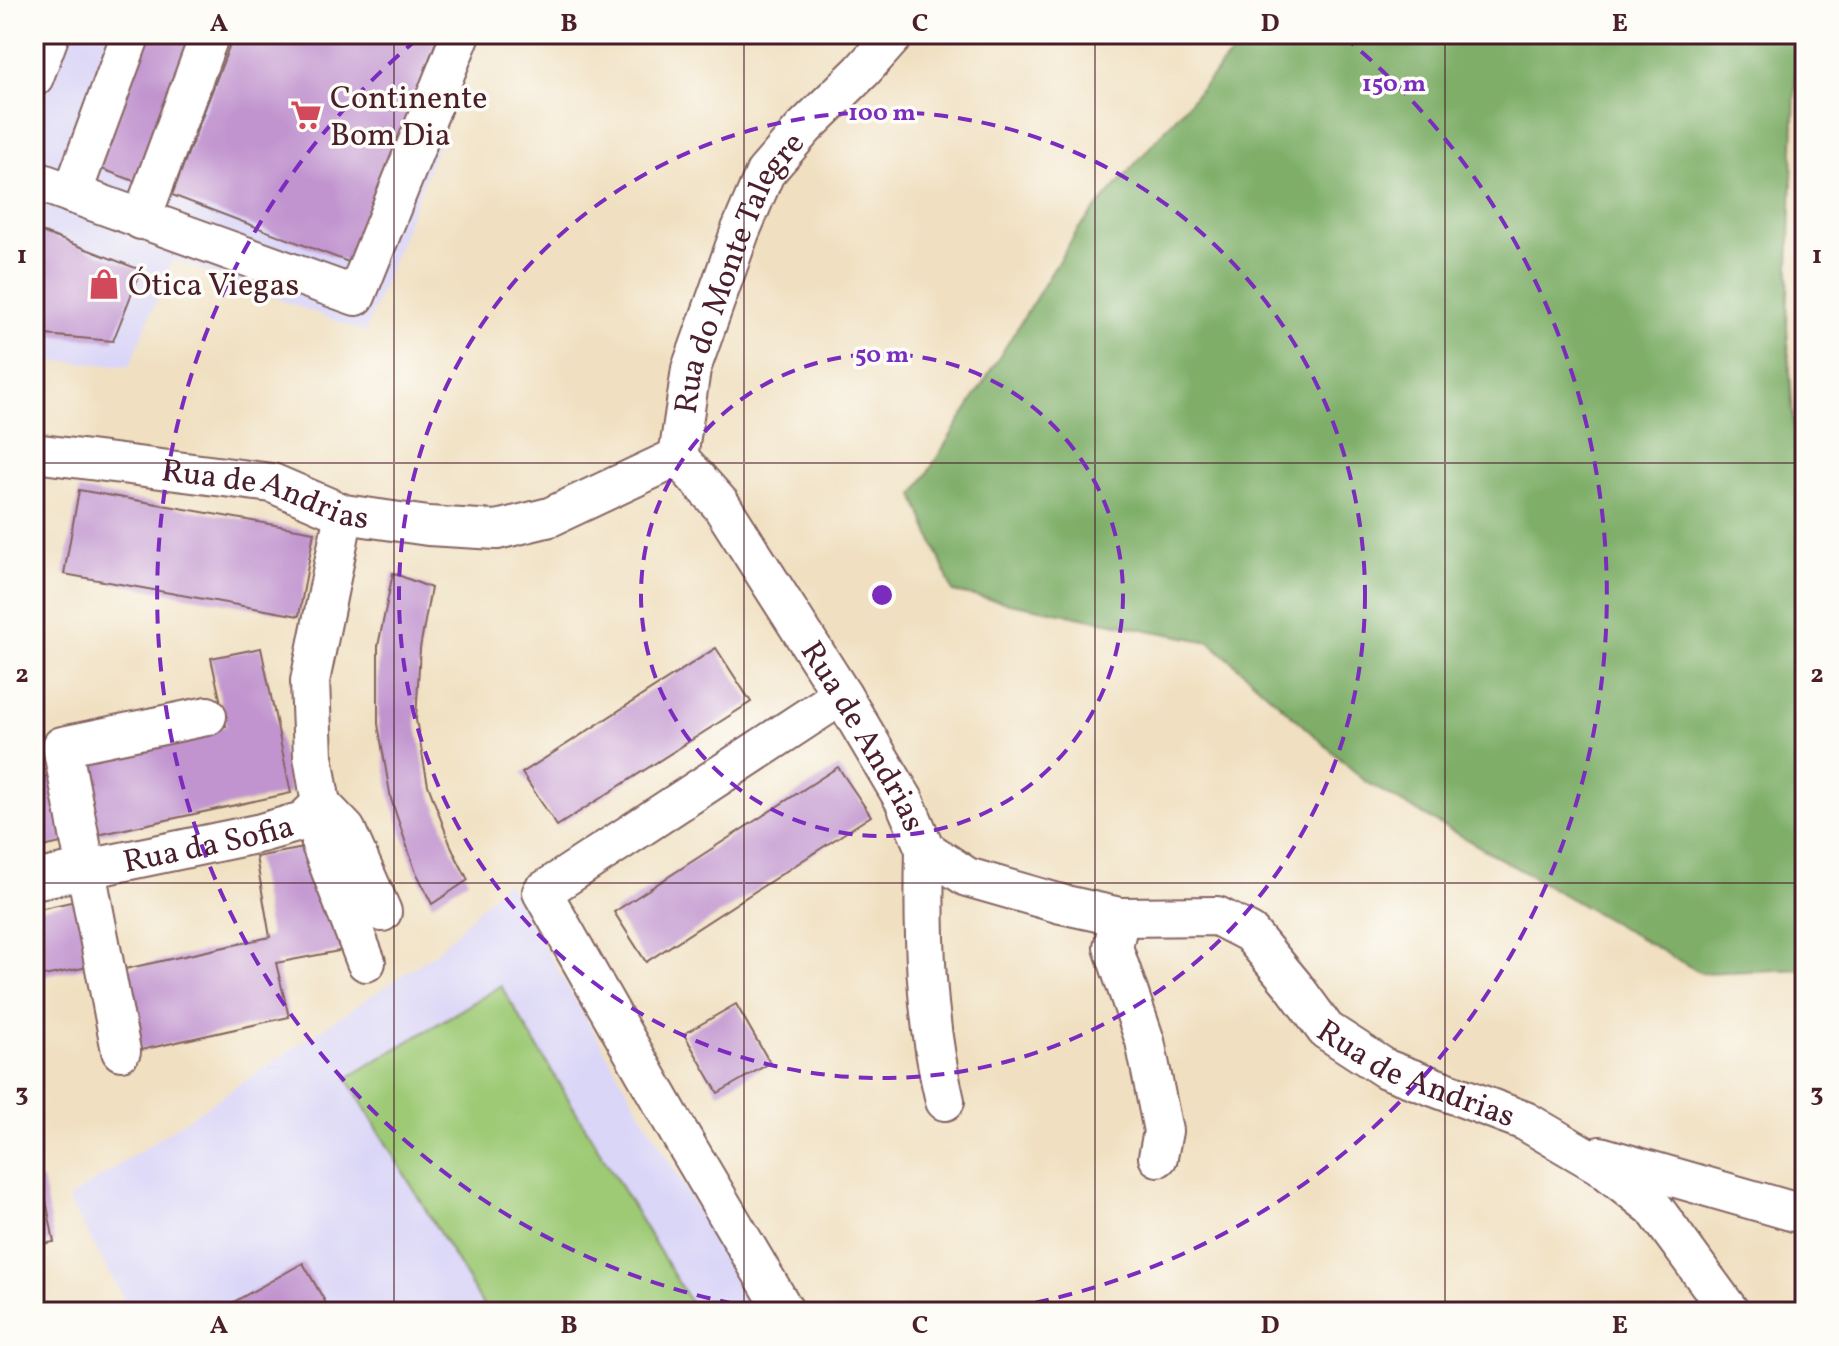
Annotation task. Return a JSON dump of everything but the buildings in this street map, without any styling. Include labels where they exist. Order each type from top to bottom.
[{"type":"street","points":[[34,77],[50,34]]},
{"type":"street","points":[[72,194],[131,34]]},
{"type":"street","points":[[141,220],[210,34]]},
{"type":"street","points":[[34,180],[356,296],[461,34]]},
{"type":"street","name":"Rua do Monte Talegre","points":[[678,457],[691,369],[740,232],[765,173],[895,34]]},
{"type":"street","name":"Rua de Andrias","points":[[34,453],[272,483],[344,514],[428,526],[497,530],[550,517],[678,457],[721,505],[842,695],[904,800],[925,849],[967,877],[1061,904],[1120,917],[1217,916],[1250,933],[1326,1030],[1386,1069],[1525,1121],[1600,1165],[1654,1208],[1730,1312]]},
{"type":"street","name":"Rua da Sofia","points":[[34,880],[261,833],[303,821],[321,804],[313,756],[310,681],[344,514]]},
{"type":"street","points":[[785,1312],[542,892],[842,695]]},
{"type":"street","points":[[121,1051],[62,746],[207,716]]},
{"type":"street","points":[[321,804],[346,830],[382,912]]},
{"type":"street","points":[[321,804],[321,845],[366,962]]},
{"type":"street","points":[[925,849],[923,933],[935,1058],[945,1101]]},
{"type":"street","points":[[1120,917],[1113,947],[1145,1041],[1163,1131],[1158,1157]]},
{"type":"street","points":[[1567,1146],[1805,1215]]},
{"type":"shaded area","points":[[34,34],[481,34],[365,332],[173,259],[130,366],[34,360]]},
{"type":"shaded area","points":[[506,881],[757,1312],[108,1312],[125,1301],[68,1199],[437,952]]},
{"type":"green space","points":[[1249,34],[1797,34],[1787,327],[1805,592],[1805,969],[1701,973],[1366,782],[1210,642],[953,592],[914,495],[1079,228]]},
{"type":"green space","points":[[501,986],[691,1304],[678,1312],[487,1312],[347,1078]]},
{"type":"place","name":"Continente Bom Dia","points":[[306,115]]},
{"type":"place","name":"Ótica Viegas","points":[[104,284]]}]
